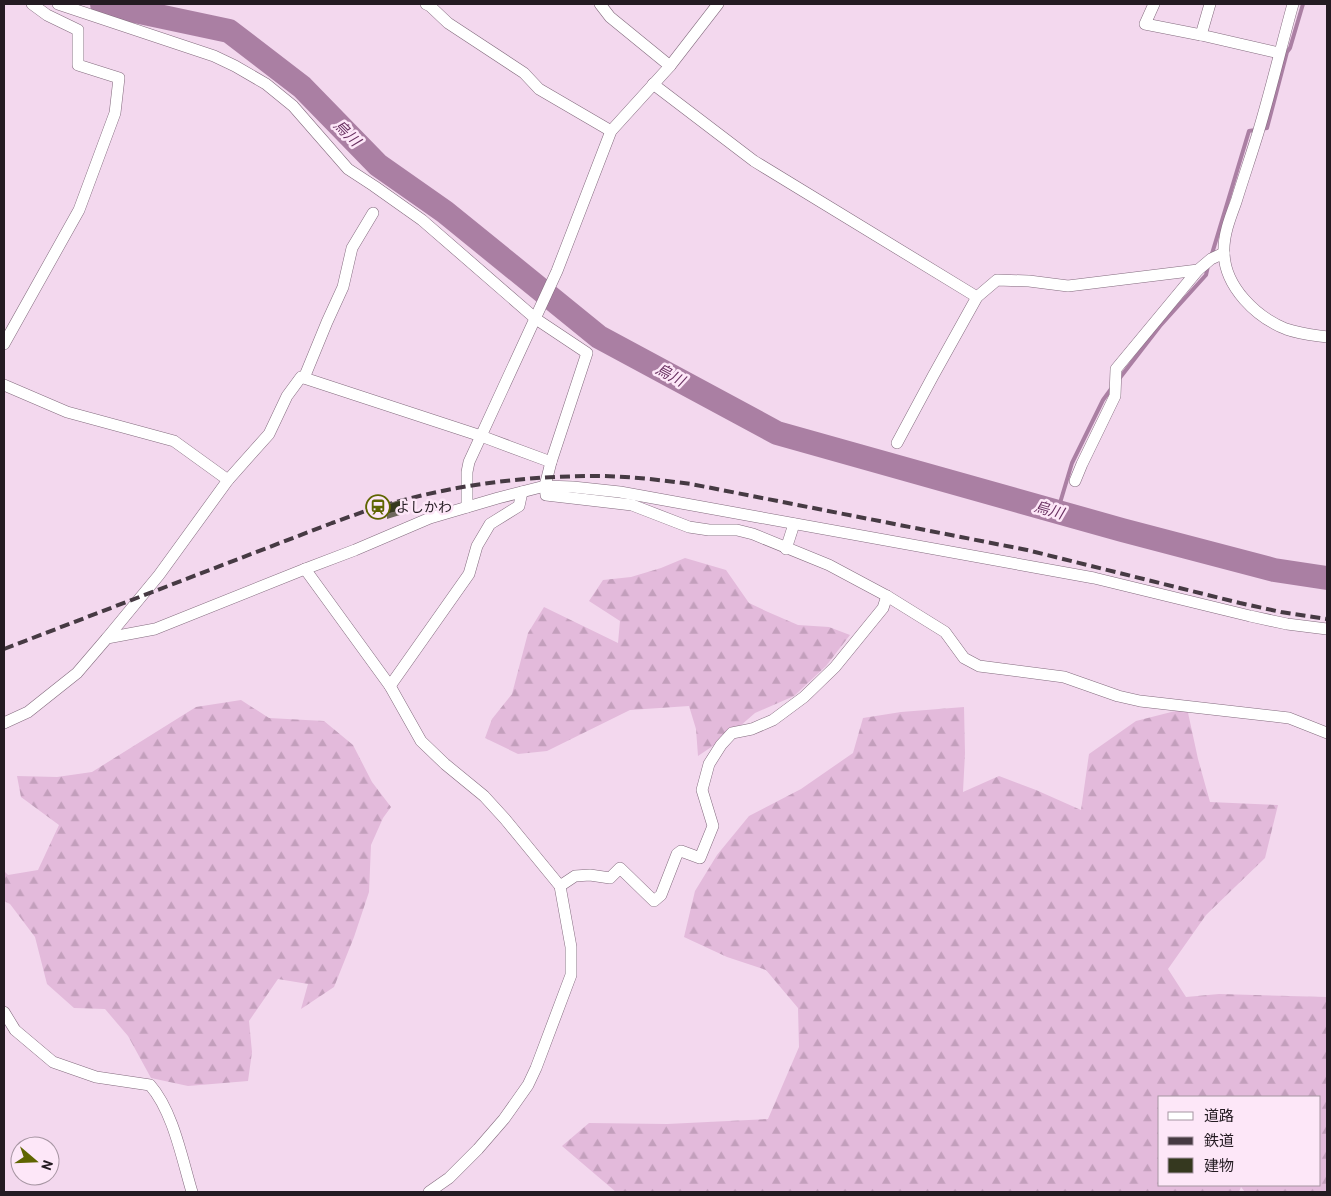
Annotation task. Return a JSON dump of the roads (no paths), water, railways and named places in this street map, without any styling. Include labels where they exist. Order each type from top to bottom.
[{"type":"street","points":[[4,344],[79,210],[115,113],[119,78],[78,65],[78,30],[47,15],[32,4]]},
{"type":"street","points":[[58,4],[214,56],[236,66],[266,84],[292,106],[348,169],[422,220],[537,316],[587,353],[551,462],[545,486],[546,495],[632,505],[689,527],[708,530],[737,530],[753,534],[829,565],[887,596],[945,632],[964,658],[979,666],[1064,677],[1118,696],[1140,701],[1289,718],[1327,733]]},
{"type":"street","points":[[426,4],[448,23],[524,73],[539,89],[611,131]]},
{"type":"street","points":[[600,4],[610,17],[670,66]]},
{"type":"street","points":[[467,507],[467,472],[469,462],[555,276],[611,131],[670,66],[718,4]]},
{"type":"street","points":[[1154,4],[1145,24],[1279,53]]},
{"type":"street","points":[[1201,35],[1210,4]]},
{"type":"street","points":[[1293,4],[1258,132],[1229,222],[1224,253],[1232,282],[1246,300],[1263,316],[1275,324],[1288,329],[1304,334],[1327,337]]},
{"type":"street","points":[[653,84],[754,161],[977,297]]},
{"type":"street","points":[[4,722],[28,712],[77,673],[159,575],[228,480],[269,434],[287,396],[301,378],[304,378],[343,287],[352,248],[373,213]]},
{"type":"street","points":[[1075,481],[1115,396],[1116,369],[1198,270],[1211,258],[1224,253]]},
{"type":"street","points":[[897,443],[977,297],[997,280],[1029,281],[1068,286],[1198,270]]},
{"type":"street","points":[[304,378],[481,436],[551,462]]},
{"type":"street","points":[[4,385],[67,412],[174,441],[228,480]]},
{"type":"street","points":[[107,638],[155,629],[355,550],[430,518],[545,486],[620,492],[1094,578],[1250,616],[1287,624],[1327,629]]},
{"type":"street","points":[[390,686],[469,574],[477,546],[490,524],[519,506],[522,492]]},
{"type":"street","points":[[786,548],[794,524]]},
{"type":"street","points":[[305,569],[390,686],[421,741],[445,764],[484,796],[505,818],[560,886],[571,947],[570,975],[536,1068],[528,1085],[504,1120],[449,1178],[429,1192]]},
{"type":"street","points":[[560,886],[575,876],[590,875],[610,878],[620,868],[654,900],[661,895],[677,854],[681,851],[700,858],[712,826],[702,790],[709,764],[721,745],[732,733],[752,729],[773,720],[804,696],[848,651],[883,608],[887,596]]},
{"type":"street","points":[[4,1012],[15,1030],[52,1062],[96,1077],[150,1085],[157,1093],[171,1123],[192,1192]]},
{"type":"waterway","name":"烏川","points":[[102,4],[229,31],[302,87],[378,165],[445,212],[599,337],[777,433],[1122,530],[1274,570],[1327,578]]},
{"type":"waterway","points":[[1211,257],[1249,131],[1267,128],[1287,52],[1290,48],[1303,4]]},
{"type":"waterway","points":[[1119,379],[1160,326],[1206,275],[1208,266]]},
{"type":"waterway","points":[[1057,513],[1072,463],[1103,400],[1111,389]]},
{"type":"railway","points":[[4,649],[377,507],[468,486],[570,476],[620,477],[691,484],[1027,550],[1240,603],[1327,619]]},
{"type":"place","name":"よしかわ","points":[[378,507]]}]
